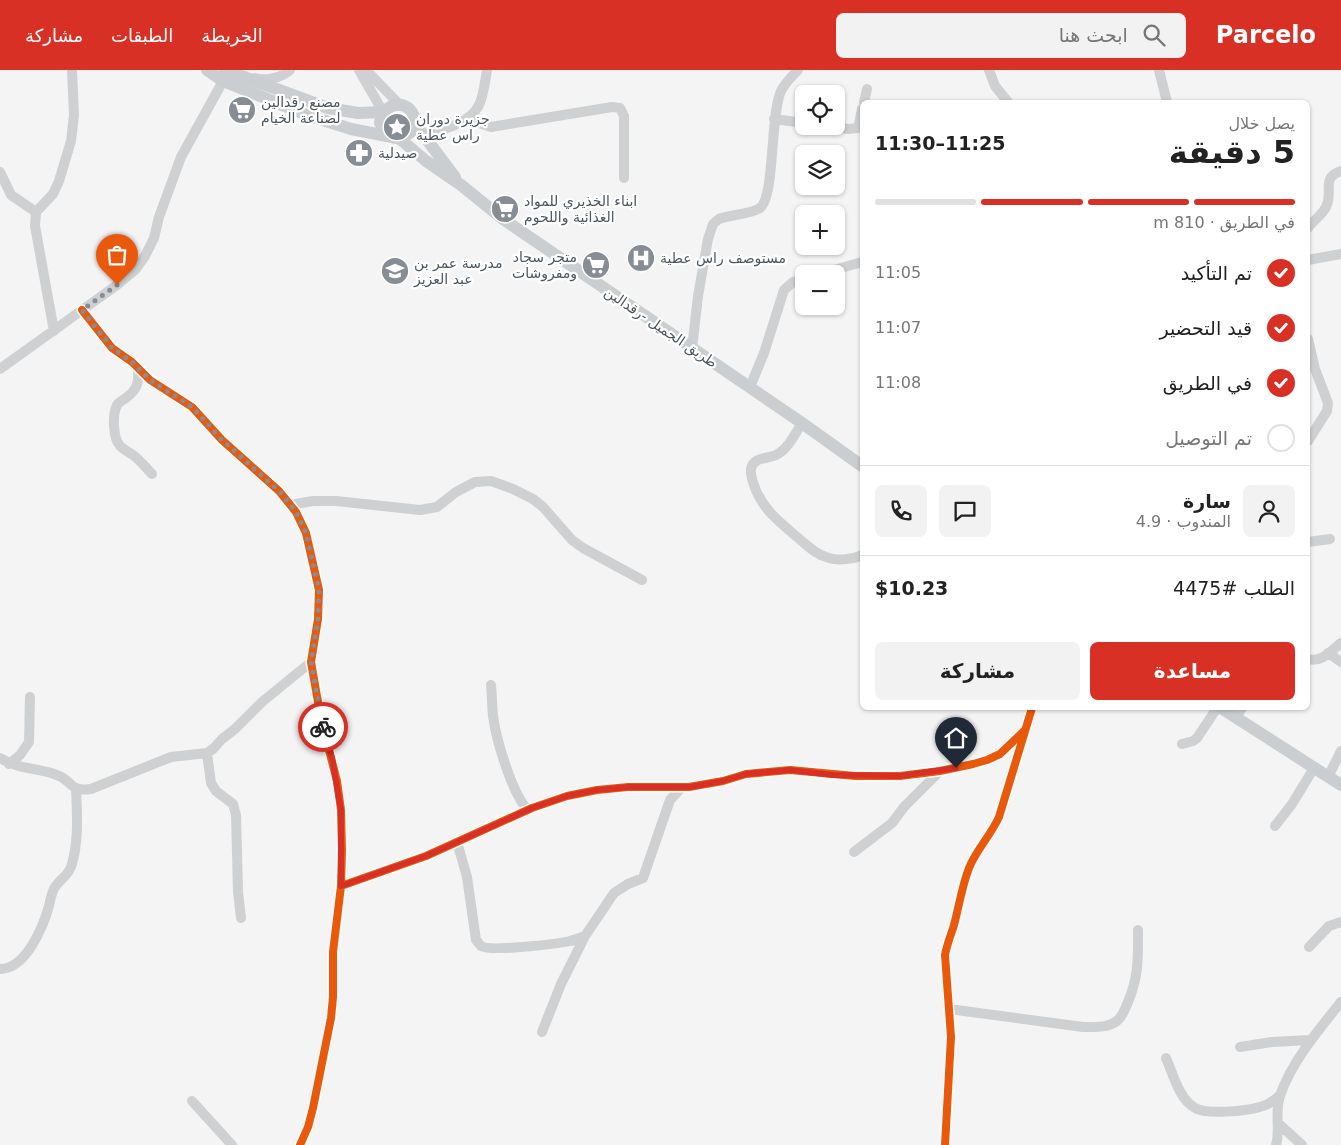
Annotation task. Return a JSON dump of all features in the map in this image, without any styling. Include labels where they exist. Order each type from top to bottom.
[{"type":"main road","points":[[207,70],[223,73],[328,108],[358,114],[383,112]]},
{"type":"main road","points":[[223,73],[307,115],[351,129],[400,139],[426,161],[461,185]]},
{"type":"main road","points":[[387,136],[380,123],[383,112],[390,106],[398,104],[407,107],[411,111],[414,115],[415,124],[412,132],[400,139]]},
{"type":"main road","points":[[415,124],[461,185]]},
{"type":"main road","name":"طريق الجميل -رقدالين","points":[[461,185],[503,219],[750,387],[860,465]]},
{"type":"main road","points":[[1239,712],[1314,768],[1341,785]]},
{"type":"street","points":[[54,331],[35,226],[36,212],[53,194],[71,141],[74,115],[72,70]]},
{"type":"street","points":[[0,369],[129,275],[145,256],[154,238],[159,217],[181,157],[223,73],[264,80],[290,70]]},
{"type":"street","points":[[359,70],[383,112]]},
{"type":"street","points":[[366,70],[398,104]]},
{"type":"street","points":[[424,135],[449,128],[472,114],[480,102],[488,70]]},
{"type":"street","points":[[692,349],[698,296],[710,230],[719,219],[758,210],[764,205],[768,187],[774,119],[781,91],[798,70]]},
{"type":"street","points":[[989,70],[995,86],[1006,100]]},
{"type":"street","points":[[1159,70],[1166,100]]},
{"type":"street","points":[[864,100],[866,88]]},
{"type":"street","points":[[472,114],[479,123],[491,127],[612,107],[620,108],[624,116],[624,178]]},
{"type":"street","points":[[845,129],[858,128],[860,118]]},
{"type":"street","points":[[774,119],[795,122]]},
{"type":"street","points":[[1310,226],[1325,209],[1328,200],[1329,178],[1341,171]]},
{"type":"street","points":[[0,172],[12,195],[36,212]]},
{"type":"street","points":[[1310,260],[1341,254]]},
{"type":"street","points":[[845,267],[860,263]]},
{"type":"street","points":[[750,387],[764,353],[784,290],[795,281]]},
{"type":"street","points":[[82,310],[112,348],[150,380],[192,407],[222,440],[279,491],[296,512],[306,533],[319,590],[318,619],[311,662],[314,689],[332,758],[341,810],[341,886],[333,952],[331,1018],[313,1108],[300,1145]]},
{"type":"street","points":[[1310,348],[1315,369],[1328,403],[1327,411],[1310,438]]},
{"type":"street","points":[[138,368],[139,381],[137,387],[133,393],[118,404],[115,412],[116,440],[121,447],[133,455],[152,474]]},
{"type":"street","points":[[802,423],[784,450],[753,463],[751,470],[752,479],[760,499],[772,516],[814,551],[830,559],[857,558],[860,556]]},
{"type":"street","points":[[290,505],[313,501],[336,501],[420,510],[437,507],[456,492],[475,482],[491,481],[533,499],[543,507],[572,540],[642,580]]},
{"type":"street","points":[[1310,542],[1330,539]]},
{"type":"street","points":[[1310,659],[1317,660],[1341,643]]},
{"type":"street","points":[[1328,653],[1341,662]]},
{"type":"street","points":[[0,758],[9,764],[57,775],[65,779],[70,786],[82,790],[91,789],[171,757],[206,753],[214,749],[222,739],[262,702],[311,662]]},
{"type":"street","points":[[491,685],[493,718],[509,775],[516,795],[528,810]]},
{"type":"street","points":[[9,764],[20,755],[29,742],[30,697]]},
{"type":"street","points":[[945,1145],[951,1037],[946,946],[952,931],[969,868],[996,824],[1010,786],[1024,730],[1031,710]]},
{"type":"street","points":[[1182,744],[1197,738],[1218,710]]},
{"type":"street","points":[[341,886],[426,856],[528,810],[567,796],[597,790],[628,787],[682,788],[707,785],[746,774],[790,770],[855,776],[900,776],[940,771],[980,762],[1000,754],[1024,730]]},
{"type":"street","points":[[1328,777],[1341,751]]},
{"type":"street","points":[[206,753],[210,783],[216,791],[233,804],[236,815],[238,892],[241,918]]},
{"type":"street","points":[[1000,754],[1016,763]]},
{"type":"street","points":[[1275,826],[1300,792],[1314,768]]},
{"type":"street","points":[[854,852],[892,823],[904,807],[940,771]]},
{"type":"street","points":[[0,969],[5,969],[19,961],[30,950],[44,920],[52,891],[70,872],[78,838],[76,788]]},
{"type":"street","points":[[542,1032],[561,984],[585,936],[614,893],[628,884],[643,878],[670,800],[682,788]]},
{"type":"street","points":[[456,842],[467,877],[476,940],[480,946],[486,948],[533,946],[570,941],[585,936]]},
{"type":"street","points":[[1309,947],[1329,926],[1341,922]]},
{"type":"street","points":[[949,1009],[1083,1027],[1099,1027],[1116,1022],[1123,1015],[1135,984],[1138,962],[1138,930]]},
{"type":"street","points":[[1276,1145],[1279,1124],[1277,1109],[1286,1081],[1310,1040],[1341,1002]]},
{"type":"street","points":[[1240,1047],[1272,1042],[1310,1040]]},
{"type":"street","points":[[1166,1058],[1184,1097],[1194,1108],[1204,1112],[1250,1110],[1272,1103],[1280,1095]]},
{"type":"street","points":[[192,1101],[232,1145]]},
{"type":"street","points":[[1279,1124],[1302,1145]]},
{"type":"cycle path","points":[[82,310],[112,348],[132,362],[150,380],[192,407],[222,440],[279,491],[296,512],[306,533],[319,590],[318,619],[311,662],[321,719],[337,781],[341,810],[342,850],[341,886],[333,952],[331,1018],[313,1108],[308,1127],[300,1145]]},
{"type":"cycle path","points":[[945,1145],[951,1037],[945,955],[962,889],[972,861],[999,817],[1031,710]]},
{"type":"cycle path","points":[[341,886],[426,856],[532,808],[567,796],[597,790],[628,787],[689,787],[723,781],[746,774],[790,770],[855,776],[900,776],[940,771],[973,764],[1000,754],[1025,730]]},
{"type":"way so far","points":[[117,285],[82,310],[106,342],[150,380],[192,407],[222,440],[279,491],[296,512],[306,533],[319,590],[318,619],[311,662],[314,689],[323,727]]},
{"type":"place","name":"مصنع رقدالين لصناعة الخيام","points":[[242,110]]},
{"type":"place","name":"جزيرة دوران راس عطية","points":[[397,127]]},
{"type":"place","name":"صيدلية","points":[[359,153]]},
{"type":"place","name":"ابناء الخذيري للمواد الغذائية واللحوم","points":[[505,209]]},
{"type":"place","name":"مستوصف راس عطية","points":[[641,258]]},
{"type":"place","name":"متجر سجاد ومفروشات","points":[[596,265]]},
{"type":"place","name":"مدرسة عمر بن عبد العزيز","points":[[395,271]]},
{"type":"route","points":[[323,727],[337,781],[341,810],[341,886],[426,856],[532,808],[567,796],[597,790],[628,787],[690,787],[707,785],[746,774],[790,770],[833,775],[900,776],[956,768]]}]
